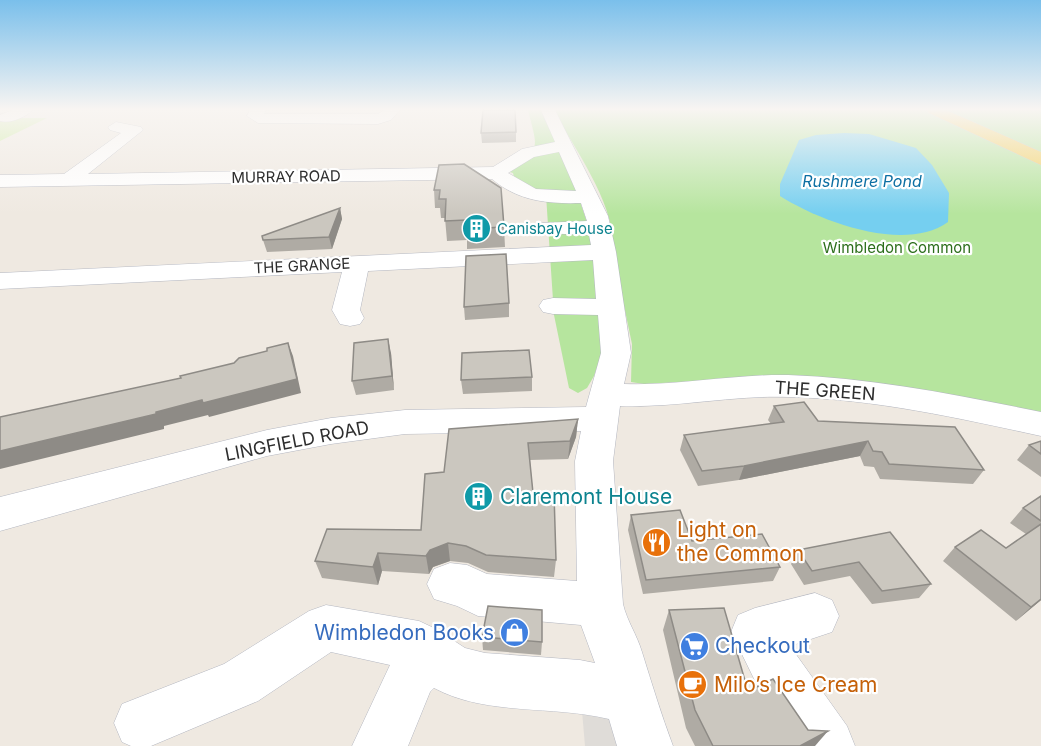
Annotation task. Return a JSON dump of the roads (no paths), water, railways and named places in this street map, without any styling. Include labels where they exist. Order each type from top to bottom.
[{"type":"main road","points":[[1010,145],[1041,159]]},
{"type":"street","points":[[68,180],[115,145]]},
{"type":"street","points":[[542,145],[540,148],[528,151],[496,173],[508,184],[596,222]]},
{"type":"street","points":[[560,145],[596,222],[610,307],[616,353],[603,407],[594,461],[600,604],[603,622],[617,651],[628,697],[645,746]]},
{"type":"street","name":"MURRAY ROAD","points":[[0,181],[496,173]]},
{"type":"street","points":[[548,222],[596,222]]},
{"type":"street","name":"THE GRANGE","points":[[0,281],[357,263],[596,222]]},
{"type":"street","points":[[350,318],[346,310],[357,263]]},
{"type":"street","points":[[553,306],[610,307]]},
{"type":"street","name":"THE GREEN","points":[[603,407],[639,396],[787,386],[850,391],[954,406],[1041,424]]},
{"type":"street","name":"LINGFIELD ROAD","points":[[0,514],[267,443],[331,431],[405,422],[603,407]]},
{"type":"street","points":[[450,584],[467,586],[478,595],[546,602],[600,604]]},
{"type":"street","points":[[815,616],[755,632],[780,677],[827,746]]},
{"type":"street","points":[[141,723],[240,683],[326,628],[419,646],[454,671],[485,679],[580,686],[628,697]]},
{"type":"street","points":[[380,746],[411,674],[432,655]]},
{"type":"water","name":"Rushmere Pond","points":[[797,145],[905,145],[916,148],[932,165],[949,193],[948,222],[930,231],[909,235],[863,230],[840,224],[797,206],[780,196],[780,184]]},
{"type":"place","name":"Canisbay House","points":[[476,229]]},
{"type":"place","name":"Claremont House","points":[[479,497]]},
{"type":"place","name":"Light on the Common","points":[[656,542]]},
{"type":"place","name":"Wimbledon Books","points":[[515,633]]},
{"type":"place","name":"Checkout","points":[[694,646]]},
{"type":"place","name":"Milo’s Ice Cream","points":[[693,685]]},
{"type":"park label","name":"Wimbledon Common","points":[[897,248]]}]
